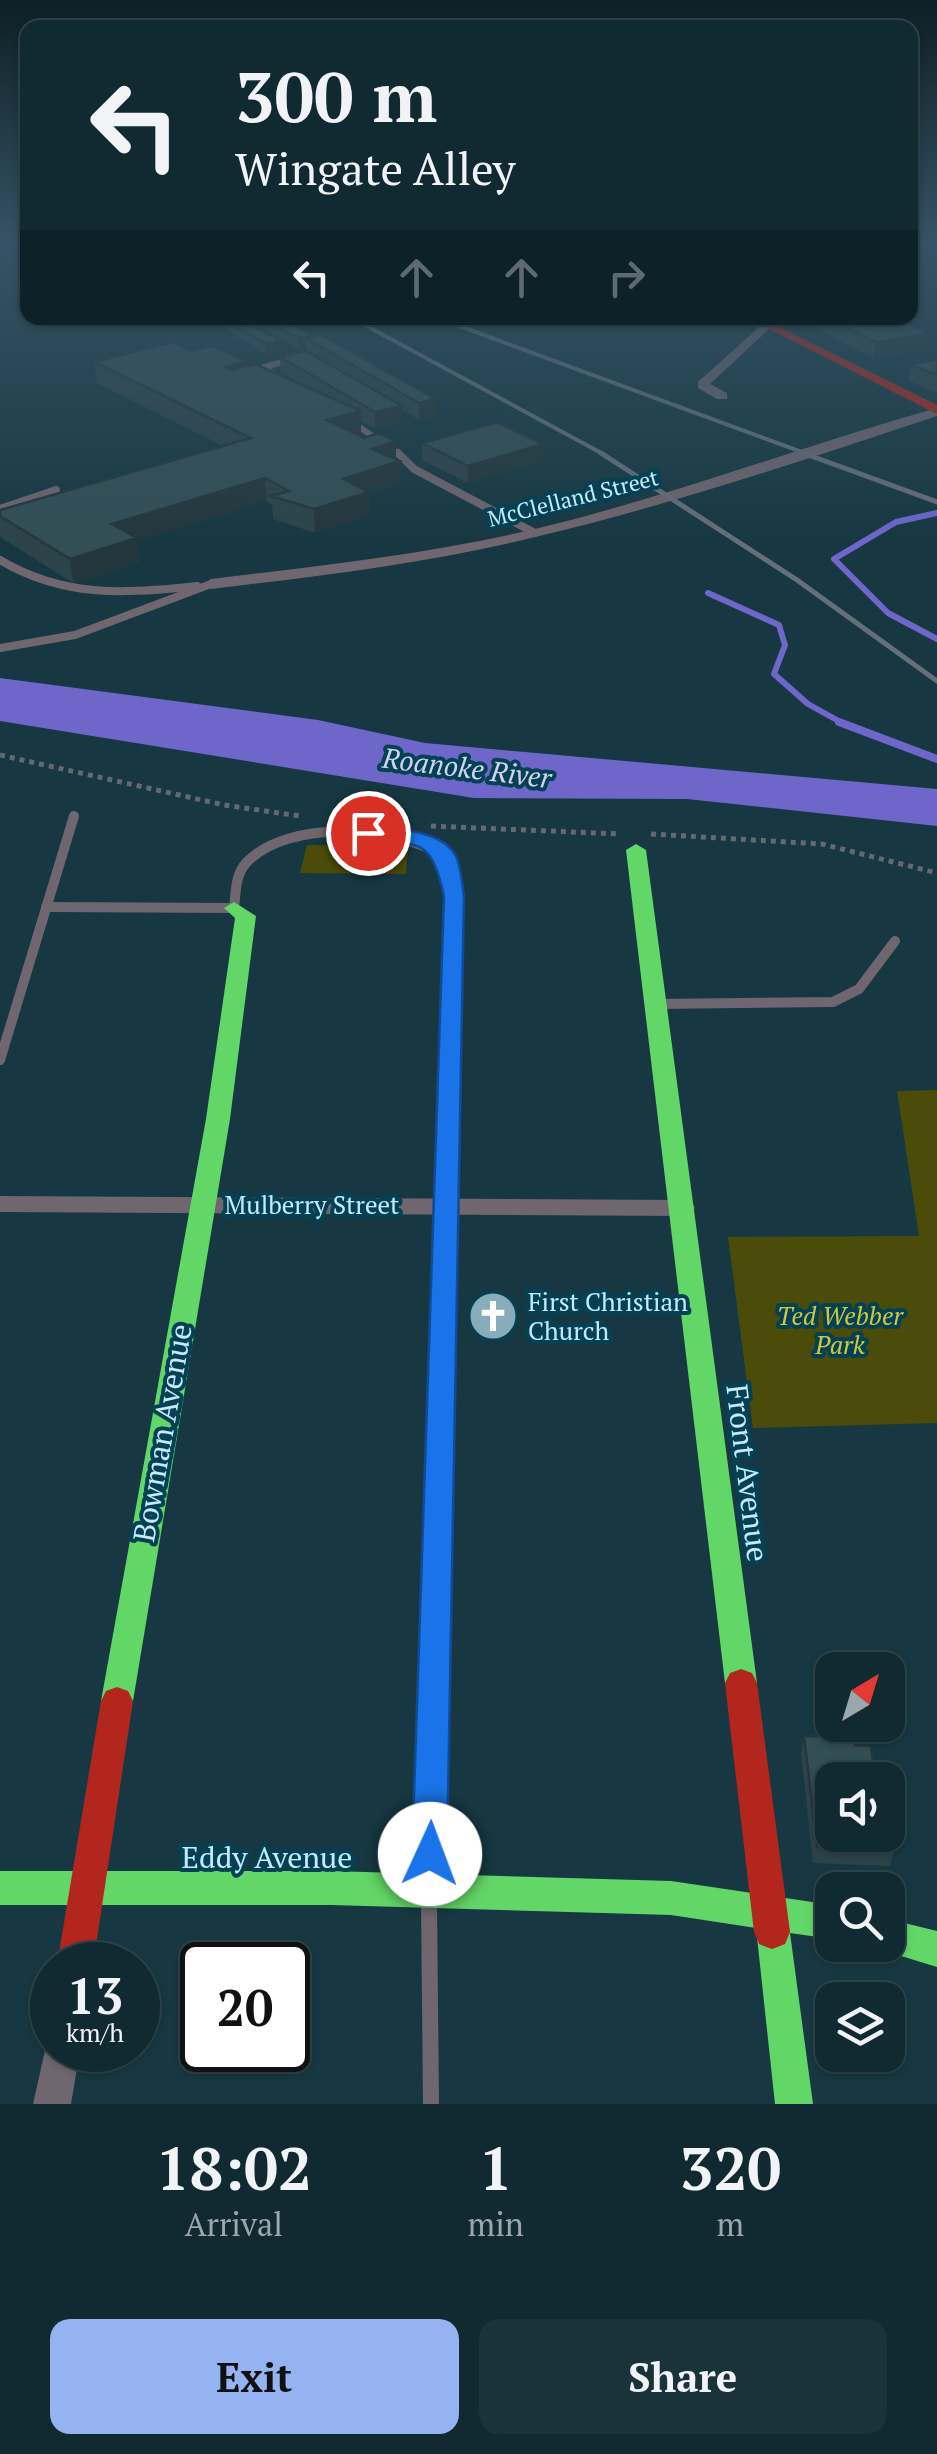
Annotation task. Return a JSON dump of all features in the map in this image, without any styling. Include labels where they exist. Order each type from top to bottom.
[{"type":"street","points":[[722,396],[702,385],[742,344]]},
{"type":"street","points":[[811,344],[937,411]]},
{"type":"street","name":"McClelland Street","points":[[211,584],[354,567],[535,533],[717,483],[937,411]]},
{"type":"street","name":"Front Avenue","points":[[640,840],[656,1004],[794,2104]]},
{"type":"street","name":"Bowman Avenue","points":[[80,1942],[148,1511],[204,1205],[246,916],[234,908]]},
{"type":"street","name":"Mulberry Street","points":[[0,1204],[683,1208]]},
{"type":"street","name":"Eddy Avenue","points":[[0,1888],[428,1891],[670,1898],[815,1918]]},
{"type":"street","points":[[905,1941],[937,1949]]},
{"type":"street","points":[[52,2104],[57,2072]]},
{"type":"lane","points":[[281,378],[264,367],[298,358]]},
{"type":"lane","points":[[345,418],[389,444],[414,469],[535,533]]},
{"type":"lane","points":[[0,509],[56,490]]},
{"type":"lane","points":[[0,560],[38,583],[82,594],[211,584]]},
{"type":"lane","points":[[0,648],[74,635],[211,584]]},
{"type":"lane","points":[[0,1060],[74,816]]},
{"type":"lane","points":[[46,907],[234,908],[238,878],[248,861],[261,850],[297,838],[405,836],[423,841],[446,856],[454,896],[428,1891],[433,2008],[430,2104]]},
{"type":"lane","points":[[656,1004],[833,1002],[859,989],[896,941]]},
{"type":"path","points":[[0,755],[86,770],[161,793],[308,816]]},
{"type":"path","points":[[424,826],[640,840],[822,844],[937,873]]},
{"type":"green space","points":[[307,845],[408,846],[406,874],[300,873]]},
{"type":"green space","name":"Ted Webber Park","points":[[937,1090],[937,1423],[753,1428],[728,1237],[919,1236],[897,1091]]},
{"type":"water","name":"Roanoke River","points":[[0,678],[318,720],[425,743],[937,789],[937,826],[687,799],[474,798],[0,721]]},
{"type":"building","points":[[164,344],[177,344],[191,351],[212,346],[247,361],[226,367],[232,370],[255,364],[361,411],[327,420],[364,438],[378,433],[396,441],[372,449],[400,461],[343,479],[369,492],[314,509],[271,496],[289,491],[265,478],[112,524],[137,538],[70,559],[0,516],[0,510],[251,438],[94,362]]},
{"type":"building","points":[[317,344],[338,344],[436,399],[419,403]]},
{"type":"building","points":[[306,351],[402,406],[375,412],[280,357]]},
{"type":"building","points":[[937,359],[937,375],[911,365]]},
{"type":"building","points":[[497,422],[543,444],[468,466],[422,443]]},
{"type":"building","points":[[804,1736],[815,1736],[815,1742],[871,1746],[873,1762],[815,1762],[815,1830]]},
{"type":"waterway","points":[[937,513],[896,522],[834,559],[888,613],[937,639]]},
{"type":"waterway","points":[[708,593],[779,625],[785,645],[774,674],[808,704],[843,724]]},
{"type":"waterway","points":[[839,722],[843,724]]},
{"type":"waterway","points":[[843,724],[937,759]]},
{"type":"railway","points":[[400,344],[605,455]]},
{"type":"railway","points":[[509,344],[810,455]]},
{"type":"railway","points":[[601,453],[797,580],[937,681]]},
{"type":"railway","points":[[803,453],[937,502]]},
{"type":"traffic: fast","points":[[636,850],[741,1683]]},
{"type":"traffic: fast","points":[[117,1701],[218,1119],[246,916],[234,908]]},
{"type":"traffic: fast","points":[[0,1888],[331,1888],[671,1898],[815,1919]]},
{"type":"traffic: fast","points":[[772,1932],[794,2104]]},
{"type":"traffic: fast","points":[[905,1941],[937,1949]]},
{"type":"traffic: jam","points":[[805,344],[937,410]]},
{"type":"traffic: jam","points":[[741,1683],[772,1932]]},
{"type":"traffic: jam","points":[[79,1942],[117,1701]]},
{"type":"place","name":"First Christian Church","points":[[493,1316]]},
{"type":"route","points":[[368,833],[405,836],[436,848],[446,856],[454,896],[430,1854]]}]
